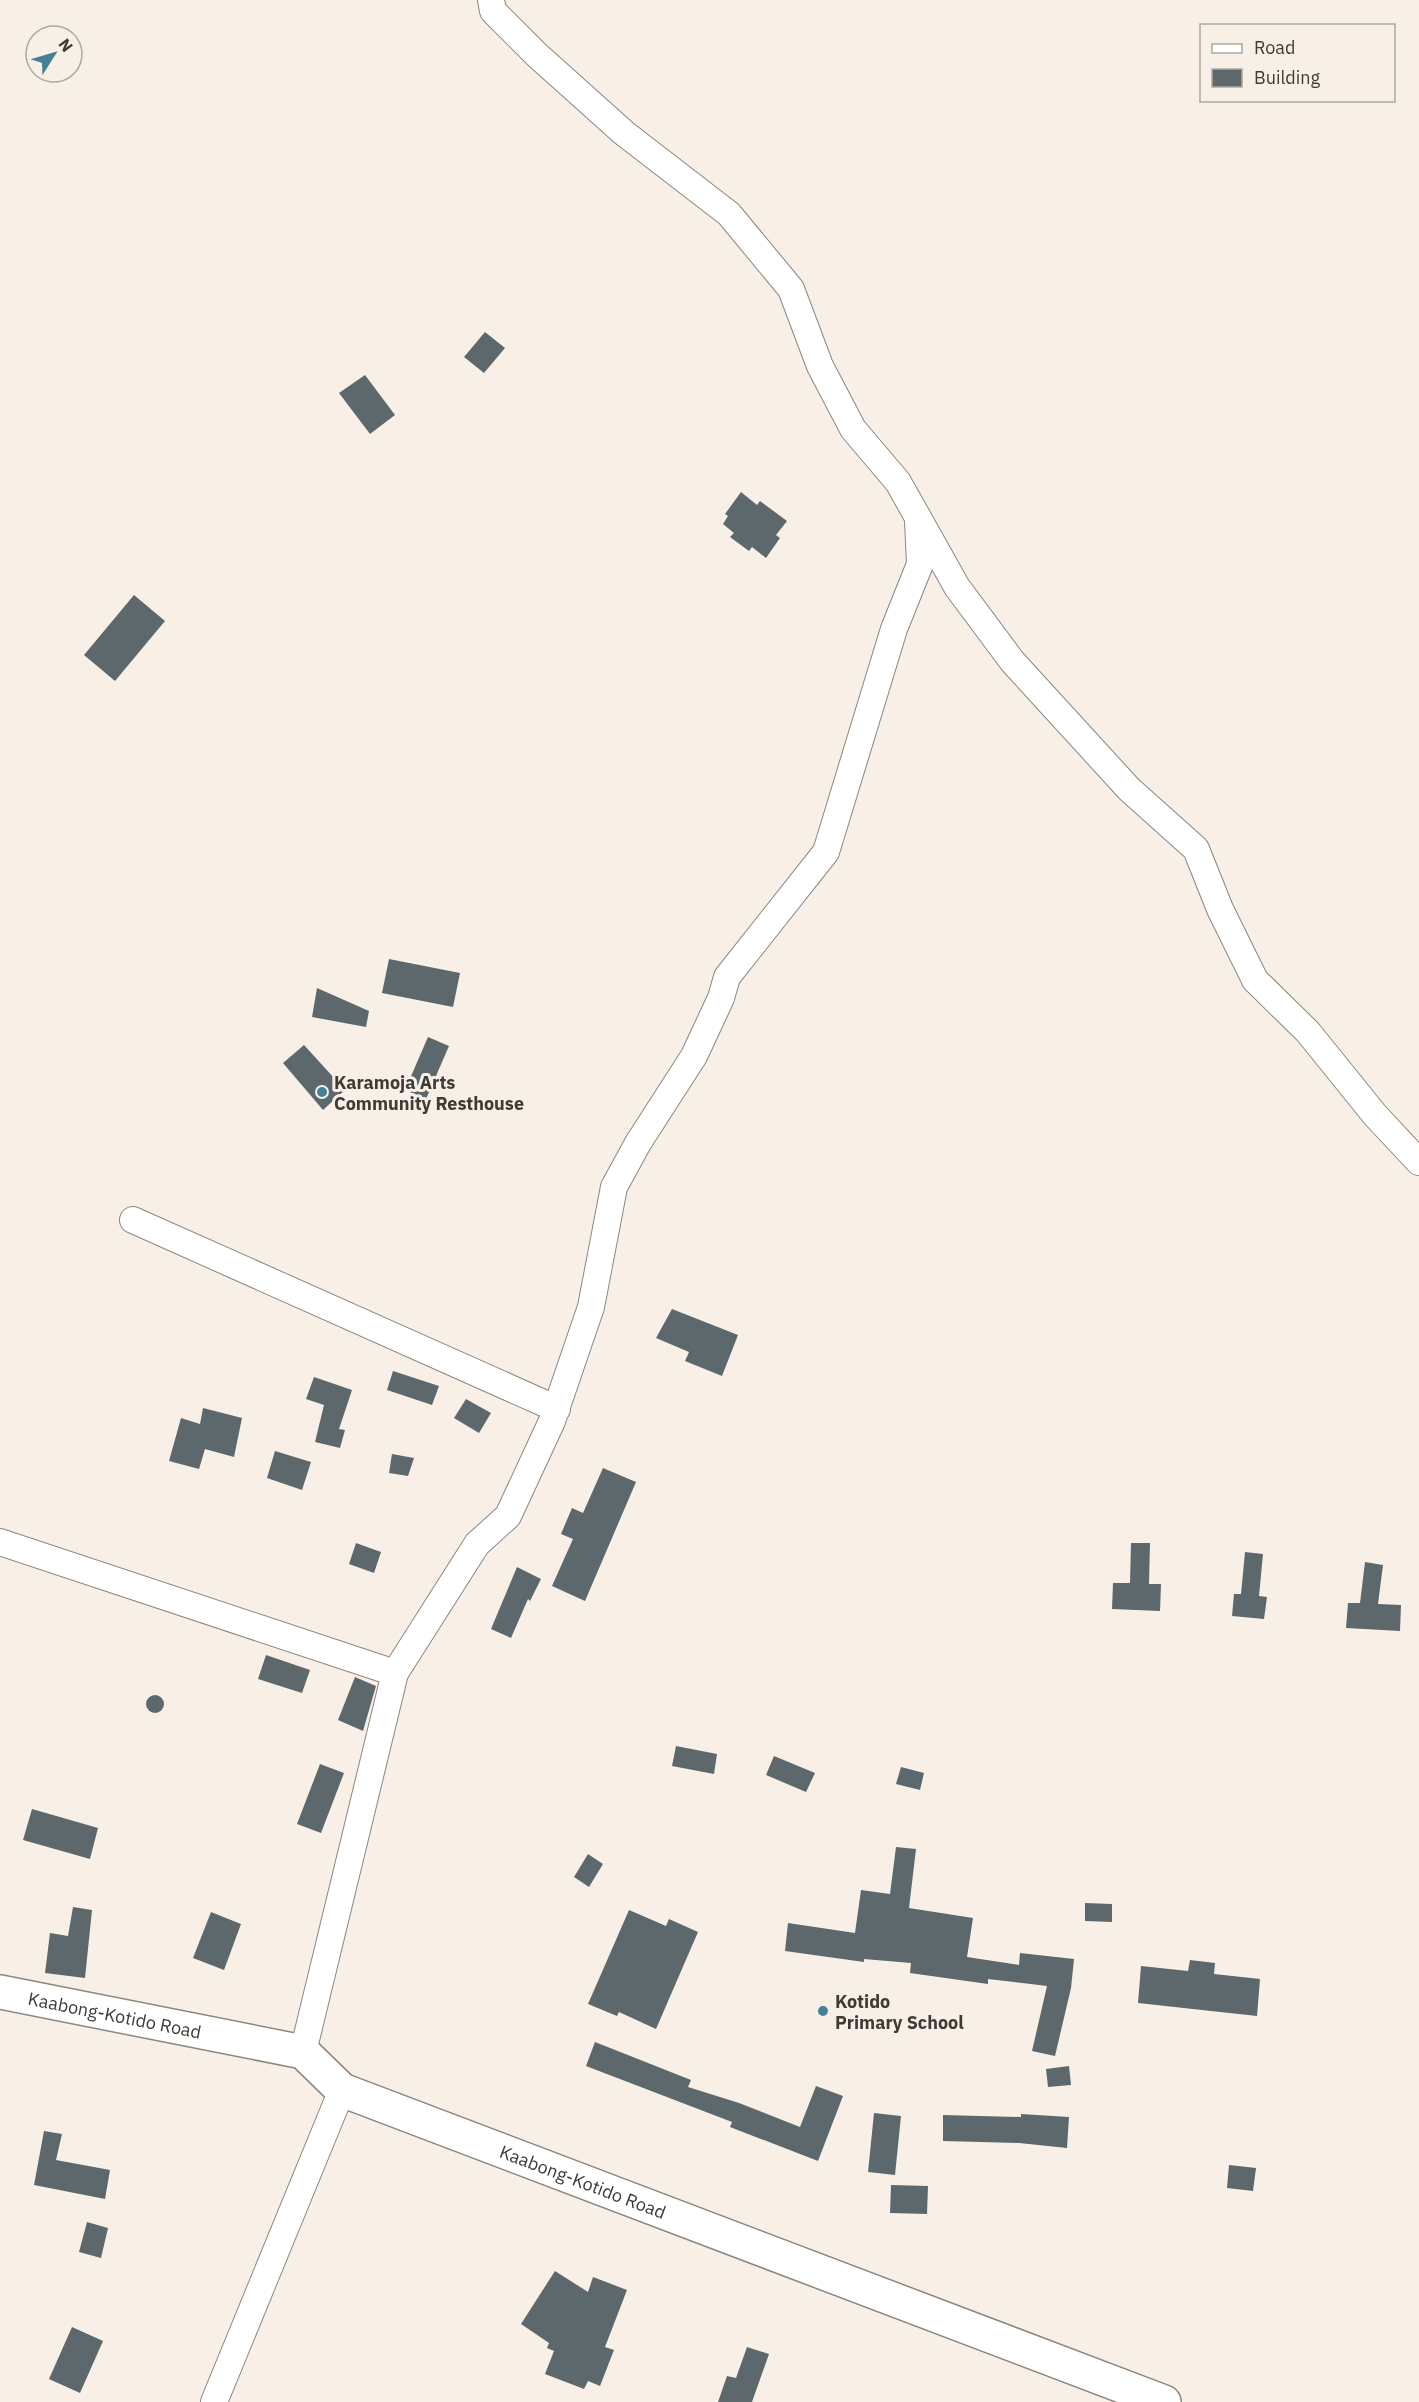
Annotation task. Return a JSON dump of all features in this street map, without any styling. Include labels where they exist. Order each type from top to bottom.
[{"type":"main road","name":"Kaabong-Kotido Road","points":[[0,1992],[303,2052],[342,2090],[1164,2402]]},
{"type":"street","points":[[491,0],[493,11],[624,133],[729,213],[790,289],[820,366],[853,429],[898,482],[957,586],[1012,661],[1130,789],[1196,849],[1220,909],[1255,980],[1308,1032],[1376,1115],[1419,1162]]},
{"type":"street","points":[[303,2052],[395,1673],[477,1544],[508,1516],[557,1409],[591,1307],[614,1187],[638,1143],[694,1056],[721,998],[727,977],[826,852],[894,629],[920,564],[918,518]]},
{"type":"street","points":[[133,1220],[557,1409]]},
{"type":"street","points":[[0,1542],[395,1673]]},
{"type":"street","points":[[214,2402],[342,2090]]},
{"type":"building","points":[[485,332],[505,348],[484,373],[464,357]]},
{"type":"building","points":[[365,375],[395,415],[370,434],[339,393]]},
{"type":"building","points":[[741,492],[757,505],[760,501],[787,521],[776,535],[780,538],[766,558],[752,547],[749,551],[730,537],[734,533],[723,524],[728,516],[725,514]]},
{"type":"building","points":[[134,595],[165,621],[115,681],[84,655]]},
{"type":"building","points":[[389,959],[460,973],[453,1007],[382,993]]},
{"type":"building","points":[[317,988],[369,1011],[366,1027],[312,1017]]},
{"type":"building","points":[[428,1037],[449,1046],[426,1099],[405,1090]]},
{"type":"building","points":[[304,1045],[345,1090],[323,1110],[283,1063]]},
{"type":"building","points":[[672,1309],[738,1335],[722,1376],[685,1361],[689,1352],[656,1338]]},
{"type":"building","points":[[393,1371],[439,1386],[432,1405],[387,1390]]},
{"type":"building","points":[[314,1377],[352,1390],[339,1429],[345,1430],[340,1448],[315,1442],[324,1405],[306,1399]]},
{"type":"building","points":[[466,1399],[491,1413],[479,1433],[454,1418]]},
{"type":"building","points":[[203,1408],[242,1418],[234,1457],[205,1449],[199,1469],[169,1461],[181,1418],[200,1424]]},
{"type":"building","points":[[275,1451],[311,1462],[302,1490],[267,1478]]},
{"type":"building","points":[[392,1454],[414,1458],[408,1476],[389,1473]]},
{"type":"building","points":[[603,1468],[636,1482],[585,1601],[552,1586],[573,1539],[561,1534],[572,1508],[583,1513]]},
{"type":"building","points":[[356,1543],[381,1552],[374,1573],[349,1564]]},
{"type":"building","points":[[1131,1543],[1150,1543],[1149,1584],[1161,1584],[1160,1611],[1112,1609],[1113,1583],[1130,1583]]},
{"type":"building","points":[[1245,1552],[1263,1554],[1259,1596],[1267,1597],[1264,1619],[1232,1616],[1234,1594],[1241,1594]]},
{"type":"building","points":[[1365,1562],[1383,1565],[1378,1604],[1401,1605],[1400,1631],[1346,1628],[1348,1603],[1360,1603]]},
{"type":"building","points":[[517,1567],[541,1579],[530,1601],[528,1599],[511,1638],[491,1629]]},
{"type":"building","points":[[266,1655],[310,1670],[302,1693],[258,1679]]},
{"type":"building","points":[[355,1677],[376,1686],[363,1731],[338,1720]]},
{"type":"building","points":[[155,1695],[161,1698],[164,1704],[161,1710],[155,1713],[149,1710],[146,1704],[149,1698]]},
{"type":"building","points":[[676,1746],[717,1754],[714,1774],[672,1766]]},
{"type":"building","points":[[774,1756],[815,1773],[806,1792],[766,1775]]},
{"type":"building","points":[[320,1764],[344,1773],[321,1833],[297,1824]]},
{"type":"building","points":[[901,1767],[924,1773],[920,1790],[896,1784]]},
{"type":"building","points":[[32,1809],[98,1828],[90,1859],[23,1840]]},
{"type":"building","points":[[896,1847],[916,1849],[909,1908],[973,1918],[967,1957],[1019,1965],[1020,1953],[1074,1959],[1071,1988],[1055,2056],[1032,2051],[1047,1986],[988,1979],[988,1984],[910,1973],[911,1963],[864,1959],[864,1962],[785,1951],[788,1923],[855,1933],[861,1890],[890,1894]]},
{"type":"building","points":[[588,1854],[603,1864],[589,1887],[574,1877]]},
{"type":"building","points":[[1085,1903],[1112,1904],[1112,1922],[1085,1921]]},
{"type":"building","points":[[73,1907],[92,1910],[85,1978],[45,1973],[50,1933],[68,1936]]},
{"type":"building","points":[[629,1910],[666,1926],[669,1919],[698,1932],[656,2029],[619,2012],[617,2016],[588,2004]]},
{"type":"building","points":[[211,1912],[241,1924],[224,1970],[193,1958]]},
{"type":"building","points":[[1190,1960],[1215,1963],[1214,1974],[1260,1979],[1257,2016],[1138,2003],[1141,1966],[1188,1971]]},
{"type":"building","points":[[595,2042],[691,2080],[688,2087],[739,2103],[800,2127],[816,2086],[843,2096],[818,2161],[730,2127],[732,2122],[586,2066]]},
{"type":"building","points":[[1069,2066],[1071,2085],[1048,2087],[1046,2069]]},
{"type":"building","points":[[874,2113],[901,2116],[895,2175],[868,2172]]},
{"type":"building","points":[[1021,2114],[1069,2117],[1067,2148],[1019,2143],[943,2141],[943,2115],[1021,2117]]},
{"type":"building","points":[[44,2131],[62,2134],[56,2160],[110,2170],[105,2199],[34,2185]]},
{"type":"building","points":[[1229,2165],[1256,2168],[1253,2191],[1227,2188]]},
{"type":"building","points":[[891,2185],[928,2186],[927,2214],[890,2213]]},
{"type":"building","points":[[87,2222],[108,2228],[101,2258],[79,2252]]},
{"type":"building","points":[[555,2271],[588,2292],[593,2277],[627,2290],[605,2347],[614,2350],[600,2386],[588,2381],[584,2389],[545,2374],[554,2351],[547,2348],[549,2343],[521,2324]]},
{"type":"building","points":[[72,2327],[103,2341],[80,2393],[49,2379]]},
{"type":"building","points":[[747,2347],[769,2354],[752,2402],[718,2402],[727,2376],[736,2378]]},
{"type":"place","name":"Karamoja Arts Community Resthouse","points":[[322,1092]]},
{"type":"place","name":"Kotido Primary School","points":[[823,2011]]}]
